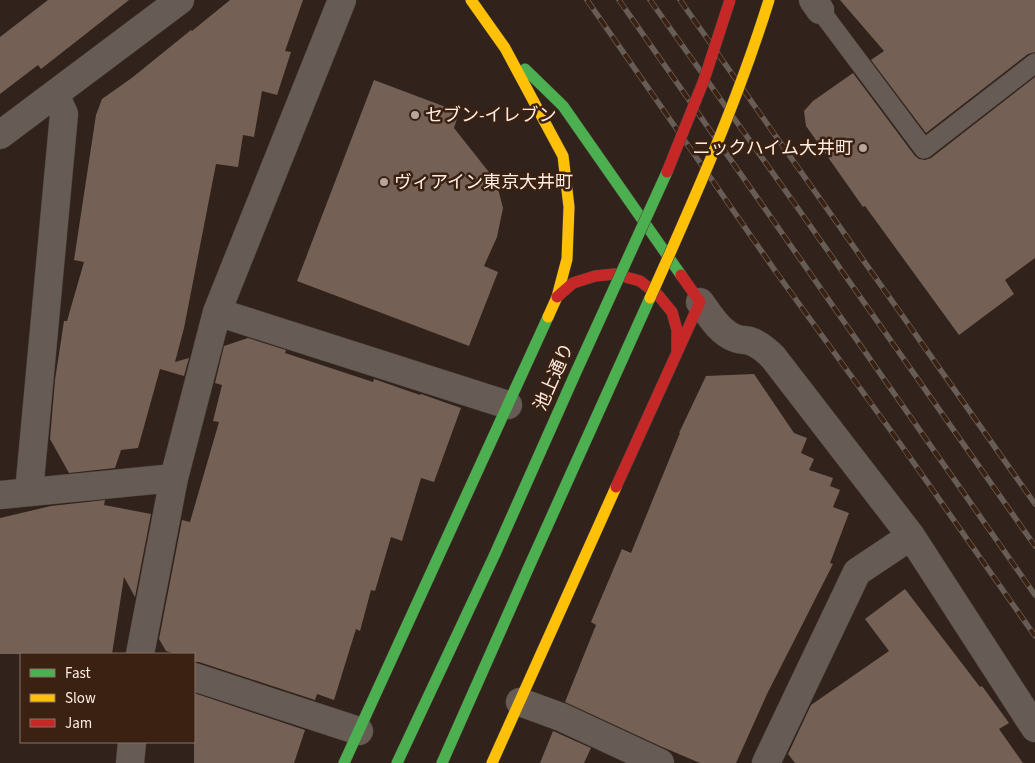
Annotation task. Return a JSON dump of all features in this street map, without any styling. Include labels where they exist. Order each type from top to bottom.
[{"type":"main road","points":[[344,763],[557,297],[567,259],[569,207],[563,156],[504,48],[471,0]]},
{"type":"main road","name":"池上通り","points":[[397,763],[495,554],[571,382],[656,199],[710,63],[730,0]]},
{"type":"main road","points":[[442,763],[708,168],[752,53],[769,0]]},
{"type":"main road","points":[[492,763],[700,302],[563,106],[504,48]]},
{"type":"main road","points":[[557,297],[573,283],[595,276],[615,274],[640,281],[658,295],[672,312],[677,330],[677,352]]},
{"type":"street","points":[[0,135],[180,0]]},
{"type":"street","points":[[140,653],[174,478],[217,312],[342,0]]},
{"type":"street","points":[[29,492],[64,114],[56,94]]},
{"type":"street","points":[[700,302],[718,326],[726,333],[734,338],[751,342],[766,350],[773,357],[911,536],[1035,728]]},
{"type":"street","points":[[217,312],[508,405]]},
{"type":"street","points":[[0,494],[174,478]]},
{"type":"street","points":[[766,763],[857,572],[911,536]]},
{"type":"street","points":[[195,677],[358,731]]},
{"type":"street","points":[[520,702],[561,717],[660,763]]},
{"type":"street","points":[[130,763],[132,743]]},
{"type":"lane","points":[[818,3],[924,149],[1035,63]]},
{"type":"building","points":[[48,0],[129,0],[41,69],[38,65],[0,94],[0,37]]},
{"type":"building","points":[[230,0],[303,0],[285,51],[291,52],[277,95],[262,91],[254,137],[243,135],[238,167],[216,164],[184,328],[175,362],[189,358],[184,376],[160,369],[138,448],[121,450],[115,468],[69,473],[50,439],[55,380],[64,321],[67,321],[84,262],[74,260],[96,115],[102,99],[133,77]]},
{"type":"building","points":[[840,0],[1035,0],[1035,52],[1028,54],[926,133],[871,60],[884,51]]},
{"type":"building","points":[[853,73],[915,156],[925,160],[931,158],[1035,77],[1035,258],[1005,280],[1014,294],[959,335],[865,206],[863,207],[806,126],[804,111],[813,101]]},
{"type":"building","name":"ヴィアイン東京大井町","points":[[374,80],[459,112],[454,128],[496,181],[503,208],[497,237],[484,266],[498,272],[469,346],[297,281]]},
{"type":"building","points":[[248,338],[286,350],[285,353],[373,382],[374,379],[461,408],[434,482],[421,478],[402,541],[391,537],[375,591],[371,590],[360,631],[356,629],[334,700],[317,694],[315,700],[195,662],[195,653],[173,653],[166,651],[159,639],[182,520],[190,522],[219,422],[213,421],[222,385],[215,383],[224,346]]},
{"type":"building","points":[[754,374],[794,433],[807,438],[801,453],[814,459],[809,470],[833,478],[830,486],[840,490],[833,507],[849,513],[830,563],[833,564],[767,694],[736,763],[700,763],[565,702],[596,625],[591,622],[622,549],[631,553],[679,433],[706,376]]},
{"type":"building","points":[[105,500],[104,505],[151,514],[135,597],[124,577],[112,653],[0,654],[0,518],[51,506]]},
{"type":"building","points":[[905,589],[1009,723],[999,729],[1023,763],[795,763],[788,754],[811,705],[889,651],[865,619]]},
{"type":"building","points":[[195,693],[305,730],[294,763],[194,763]]},
{"type":"building","points":[[553,731],[591,748],[584,763],[540,763]]},
{"type":"railway","points":[[587,0],[776,272],[904,449],[1035,636]]},
{"type":"railway","points":[[619,0],[1035,595]]},
{"type":"railway","points":[[650,0],[1035,546]]},
{"type":"railway","points":[[680,0],[1035,504]]},
{"type":"traffic: fast","points":[[525,69],[563,106],[681,275]]},
{"type":"traffic: fast","points":[[495,554],[667,172]]},
{"type":"traffic: fast","points":[[528,569],[650,298]]},
{"type":"traffic: fast","points":[[344,763],[548,317]]},
{"type":"traffic: fast","points":[[397,763],[495,554]]},
{"type":"traffic: fast","points":[[442,763],[528,569]]},
{"type":"traffic: slow","points":[[471,0],[505,48],[563,156],[569,207],[567,259],[557,297],[548,317]]},
{"type":"traffic: slow","points":[[650,298],[699,188],[729,114],[769,0]]},
{"type":"traffic: slow","points":[[492,763],[616,487]]},
{"type":"traffic: jam","points":[[667,172],[704,80],[730,0]]},
{"type":"traffic: jam","points":[[557,297],[573,283],[595,276],[615,274],[640,281],[658,295],[672,312],[677,330],[677,352]]},
{"type":"traffic: jam","points":[[616,487],[700,302],[681,275]]},
{"type":"place","name":"セブン-イレブン","points":[[415,115]]},
{"type":"place","name":"ニックハイム大井町","points":[[863,148]]},
{"type":"place","name":"ヴィアイン東京大井町","points":[[384,182]]}]
